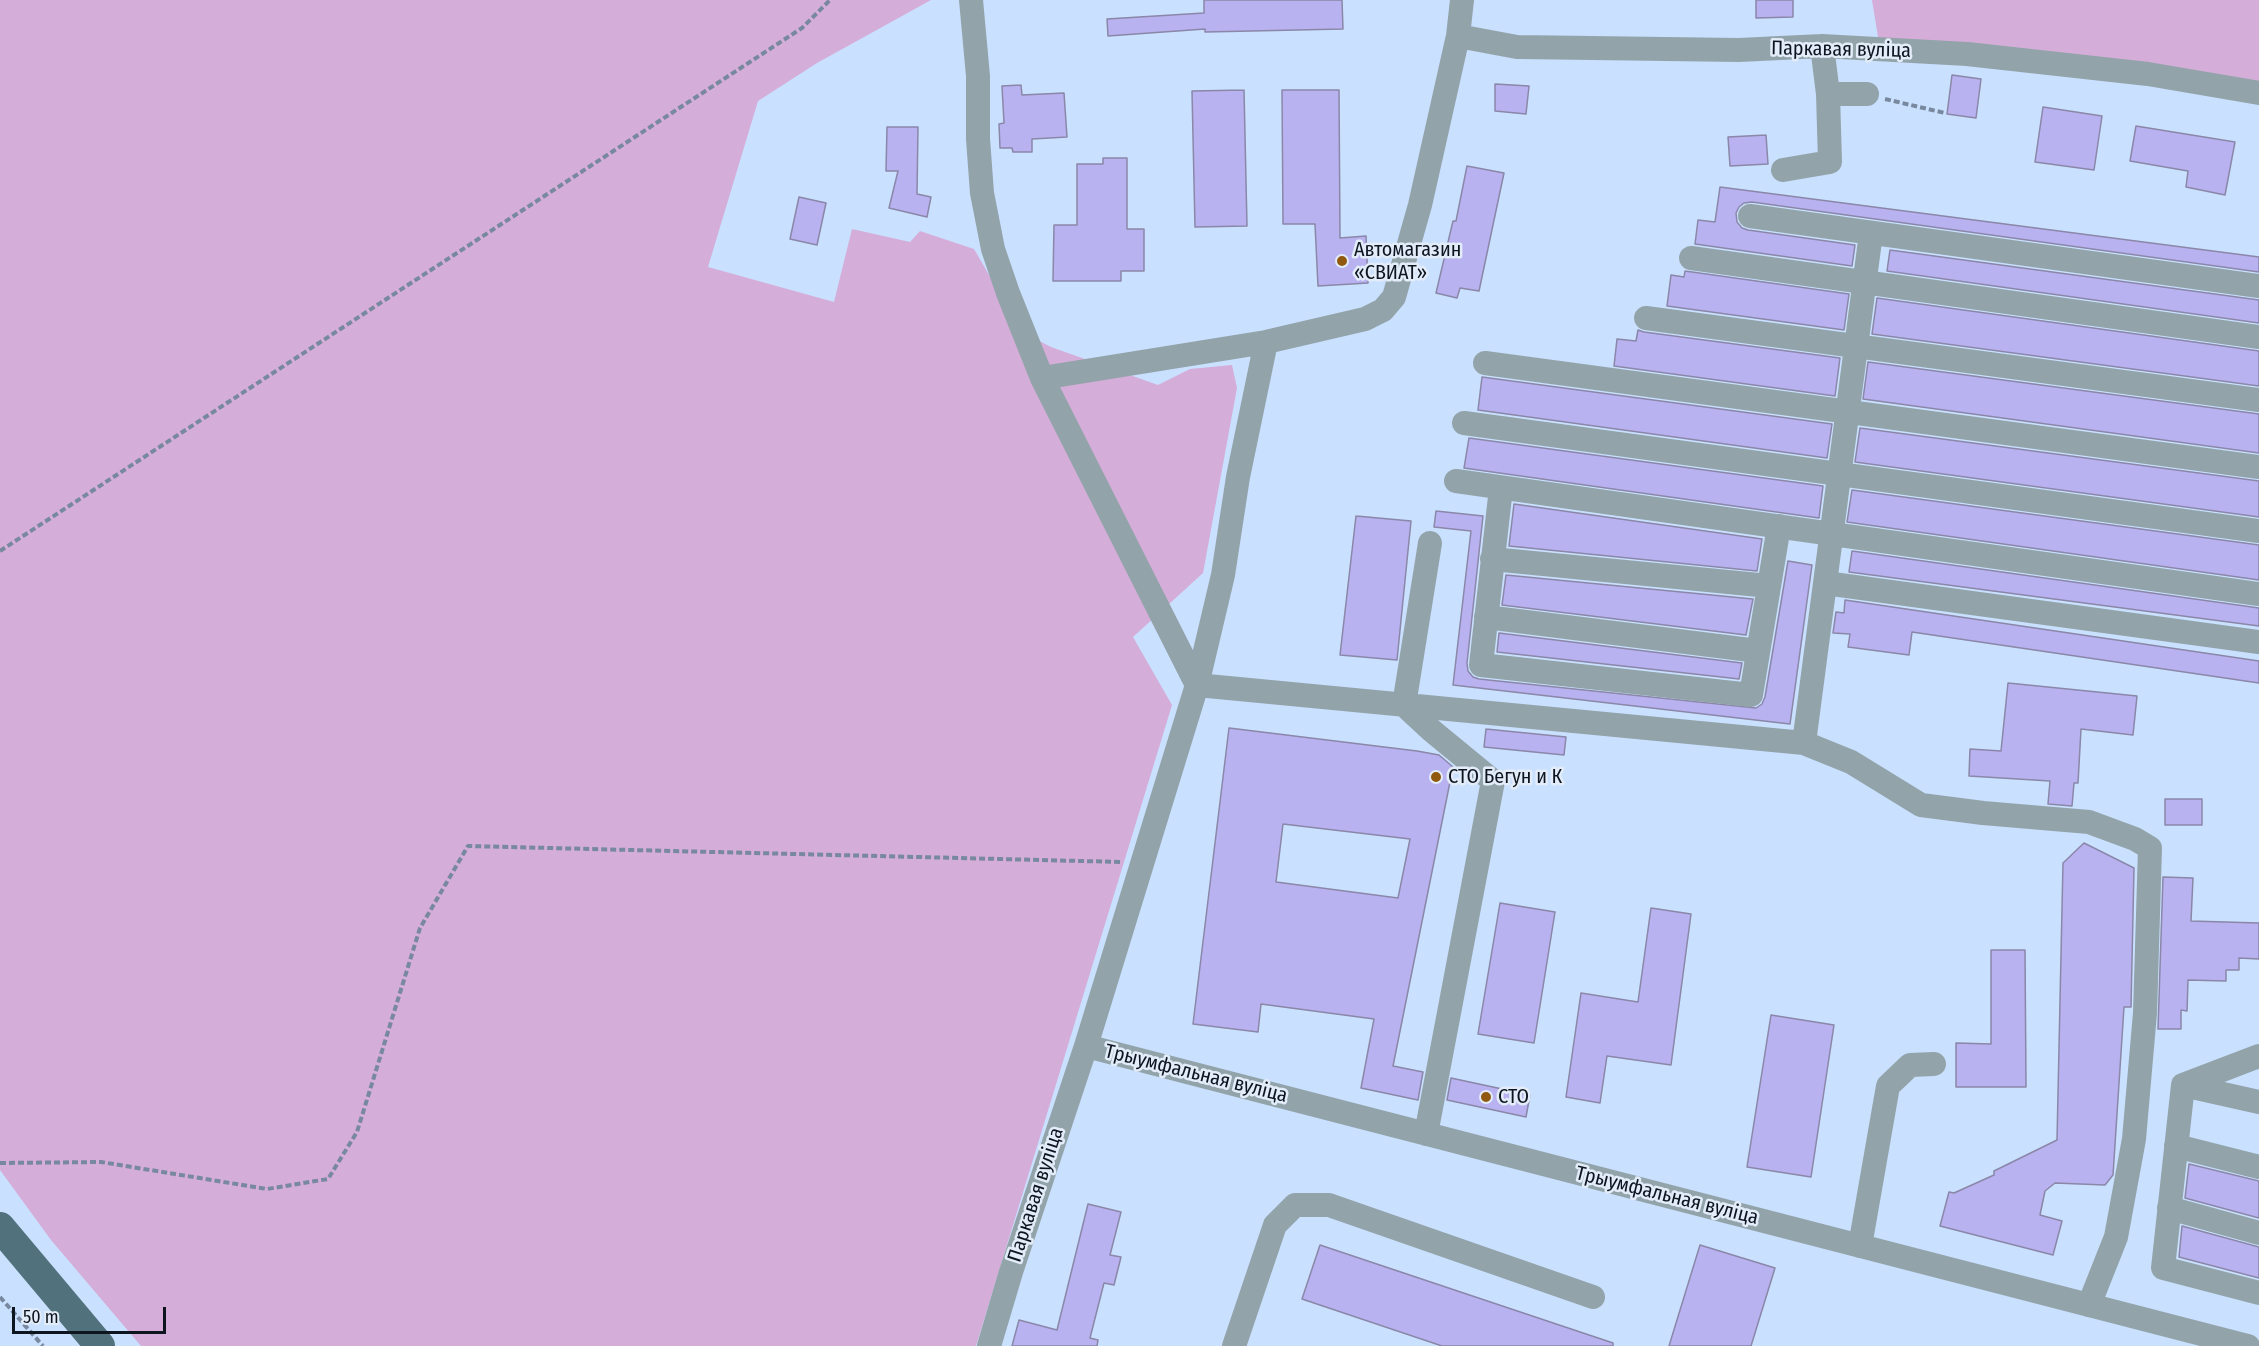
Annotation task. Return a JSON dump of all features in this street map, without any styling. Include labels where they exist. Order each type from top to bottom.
[{"type":"main road","points":[[0,1227],[100,1346]]},
{"type":"street","points":[[971,0],[978,76],[978,139],[982,193],[993,249],[1022,332],[1042,378],[1197,685],[1804,743],[1851,762],[1921,805],[2080,821],[2135,840],[2150,848],[2145,1013],[2134,1139],[2116,1237],[2089,1305]]},
{"type":"street","points":[[1042,378],[1266,342],[1365,319],[1383,310],[1394,297],[1420,205],[1458,36],[1462,0]]},
{"type":"street","name":"Паркавая вуліца","points":[[1458,36],[1517,47],[1739,50],[1822,46],[1967,54],[2148,74],[2259,93]]},
{"type":"street","points":[[1783,170],[1830,162],[1828,94],[1822,46]]},
{"type":"street","points":[[1828,94],[1867,94]]},
{"type":"street","points":[[1750,216],[2259,286]]},
{"type":"street","points":[[1804,743],[1871,233]]},
{"type":"street","points":[[1691,258],[2259,337]]},
{"type":"street","points":[[1646,318],[2259,400]]},
{"type":"street","name":"Паркавая вуліца","points":[[989,1346],[1011,1272],[1086,1046],[1197,685],[1223,575],[1238,477],[1266,342]]},
{"type":"street","points":[[1485,363],[2259,467]]},
{"type":"street","points":[[1464,423],[2259,531]]},
{"type":"street","points":[[1456,481],[2259,594]]},
{"type":"street","points":[[1500,488],[1481,665],[1751,695],[1779,526]]},
{"type":"street","points":[[1404,705],[1430,543]]},
{"type":"street","points":[[1492,560],[1769,586]]},
{"type":"street","points":[[1825,583],[2259,642]]},
{"type":"street","points":[[1486,617],[1758,651]]},
{"type":"street","points":[[1404,705],[1493,781],[1426,1134]]},
{"type":"street","name":"Трыумфальная вуліца","points":[[1086,1046],[2247,1346]]},
{"type":"street","points":[[2183,1085],[2259,1056]]},
{"type":"street","points":[[1860,1246],[1888,1086],[1910,1065],[1935,1064]]},
{"type":"street","points":[[2183,1085],[2259,1102]]},
{"type":"street","points":[[2183,1085],[2163,1268],[2259,1293]]},
{"type":"street","points":[[2176,1146],[2259,1167]]},
{"type":"street","points":[[1234,1346],[1275,1225],[1295,1205],[1329,1205],[1593,1297]]},
{"type":"street","points":[[2169,1208],[2259,1233]]},
{"type":"path","points":[[0,551],[802,28],[830,0]]},
{"type":"path","points":[[1867,94],[1945,113]]},
{"type":"path","points":[[0,1163],[101,1162],[267,1189],[328,1179],[357,1132],[420,928],[468,846],[1143,862]]},
{"type":"path","points":[[0,1297],[43,1346]]},
{"type":"shaded area","points":[[0,0],[931,0],[817,63],[758,101],[708,267],[834,302],[852,229],[910,242],[920,231],[974,249],[1022,332],[1051,347],[1158,385],[1190,369],[1232,365],[1237,388],[1203,573],[1133,637],[1172,705],[976,1346],[141,1346],[51,1240],[0,1170]]},
{"type":"shaded area","points":[[1872,0],[2259,0],[2259,93],[1880,49]]},
{"type":"building","points":[[1204,0],[1342,0],[1343,29],[1205,32],[1205,29],[1108,36],[1107,19],[1204,13]]},
{"type":"building","points":[[1756,0],[1793,0],[1793,17],[1756,18]]},
{"type":"building","points":[[1952,75],[1981,79],[1976,118],[1947,114]]},
{"type":"building","points":[[1495,84],[1529,86],[1526,114],[1495,111]]},
{"type":"building","points":[[1021,85],[1022,95],[1064,93],[1067,137],[1032,139],[1032,152],[1013,152],[1012,148],[1000,148],[999,124],[1004,123],[1002,86]]},
{"type":"building","points":[[1244,90],[1247,226],[1195,227],[1192,91]]},
{"type":"building","points":[[1282,90],[1339,90],[1340,238],[1366,236],[1368,283],[1318,286],[1315,224],[1283,224]]},
{"type":"building","points":[[2043,107],[2102,116],[2094,170],[2035,162]]},
{"type":"building","points":[[2136,126],[2235,142],[2225,195],[2186,187],[2188,171],[2130,161]]},
{"type":"building","points":[[887,127],[918,127],[917,194],[931,197],[927,217],[889,208],[898,171],[886,171]]},
{"type":"building","points":[[1766,135],[1768,164],[1730,166],[1728,137]]},
{"type":"building","points":[[1103,158],[1127,158],[1127,229],[1144,229],[1144,271],[1121,271],[1121,281],[1053,281],[1054,225],[1077,225],[1077,164],[1103,164]]},
{"type":"building","points":[[1467,166],[1504,173],[1479,291],[1460,288],[1457,298],[1436,293],[1453,221],[1456,221]]},
{"type":"building","points":[[1720,187],[2259,257],[2259,272],[1752,202],[1744,203],[1736,213],[1737,222],[1742,228],[1855,245],[1852,266],[1695,244],[1698,220],[1715,222]]},
{"type":"building","points":[[799,197],[826,203],[817,245],[790,239]]},
{"type":"building","points":[[1890,250],[2259,300],[2259,323],[1887,271]]},
{"type":"building","points":[[1685,271],[1849,294],[1844,330],[1667,306],[1671,275],[1684,277]]},
{"type":"building","points":[[1877,298],[2259,351],[2259,386],[1872,334]]},
{"type":"building","points":[[1638,330],[1840,358],[1835,396],[1614,366],[1617,339],[1636,341]]},
{"type":"building","points":[[1868,362],[2259,414],[2259,453],[1863,399]]},
{"type":"building","points":[[1482,377],[1832,424],[1827,458],[1478,410]]},
{"type":"building","points":[[1860,428],[2259,481],[2259,517],[1855,462]]},
{"type":"building","points":[[1469,438],[1823,486],[1819,518],[1464,468]]},
{"type":"building","points":[[1852,490],[2259,545],[2259,580],[1847,522]]},
{"type":"building","points":[[1514,504],[1762,539],[1757,571],[1509,546]]},
{"type":"building","points":[[1436,511],[1483,516],[1467,663],[1468,671],[1473,677],[1479,679],[1756,708],[1762,704],[1765,697],[1788,561],[1812,565],[1790,724],[1453,685],[1471,531],[1434,527]]},
{"type":"building","points":[[1356,516],[1411,521],[1397,660],[1340,655]]},
{"type":"building","points":[[1852,551],[2259,608],[2259,626],[1849,572]]},
{"type":"building","points":[[1506,575],[1753,599],[1746,635],[1502,605]]},
{"type":"building","points":[[1845,600],[2259,661],[2259,683],[1912,632],[1909,655],[1848,647],[1850,634],[1833,633],[1836,612],[1844,613]]},
{"type":"building","points":[[1499,633],[1742,663],[1739,679],[1497,652]]},
{"type":"building","points":[[2008,683],[2137,696],[2133,735],[2081,729],[2078,783],[2074,783],[2072,806],[2048,804],[2050,781],[1969,776],[1970,749],[2001,751]]},
{"type":"building","points":[[1229,728],[1417,751],[1439,755],[1453,767],[1393,1066],[1423,1072],[1418,1100],[1361,1088],[1374,1019],[1261,1004],[1258,1032],[1193,1024]],"holes":[[[1283,824],[1410,839],[1398,898],[1276,882]]]},
{"type":"building","points":[[1486,729],[1566,737],[1564,755],[1484,747]]},
{"type":"building","points":[[2165,799],[2202,799],[2202,825],[2165,825]]},
{"type":"building","points":[[2084,843],[2134,868],[2131,1007],[2124,1007],[2113,1175],[2105,1185],[2055,1183],[2045,1191],[2040,1215],[2062,1221],[2053,1255],[1940,1226],[1949,1192],[1954,1193],[1994,1175],[1994,1171],[2057,1140],[2063,863]]},
{"type":"building","points":[[2163,877],[2193,878],[2191,921],[2259,923],[2259,959],[2239,958],[2239,970],[2226,970],[2226,981],[2188,980],[2187,1011],[2181,1010],[2181,1029],[2158,1029]]},
{"type":"building","points":[[1500,903],[1555,912],[1534,1043],[1478,1034]]},
{"type":"building","points":[[1651,908],[1691,914],[1671,1065],[1607,1056],[1600,1103],[1566,1097],[1581,993],[1638,1002]]},
{"type":"building","points":[[1991,950],[2025,950],[2026,1087],[1956,1087],[1956,1043],[1991,1044]]},
{"type":"building","points":[[1771,1015],[1834,1025],[1811,1177],[1747,1167]]},
{"type":"building","name":"СТО","points":[[1451,1078],[1530,1095],[1526,1117],[1447,1100]]},
{"type":"building","points":[[2189,1164],[2259,1181],[2259,1218],[2185,1198]]},
{"type":"building","points":[[1088,1204],[1121,1212],[1110,1255],[1121,1257],[1114,1285],[1104,1283],[1090,1338],[1098,1340],[1097,1346],[1012,1346],[1019,1320],[1057,1330]]},
{"type":"building","points":[[2182,1226],[2259,1247],[2259,1278],[2179,1257]]},
{"type":"building","points":[[1320,1245],[1613,1343],[1613,1346],[1442,1346],[1302,1299]]},
{"type":"building","points":[[1700,1245],[1775,1268],[1751,1346],[1669,1346]]},
{"type":"place","name":"Автомагазин «СВИАТ»","points":[[1342,261]]},
{"type":"place","name":"СТО Бегун и К","points":[[1436,777]]},
{"type":"place","name":"СТО","points":[[1486,1097]]}]
